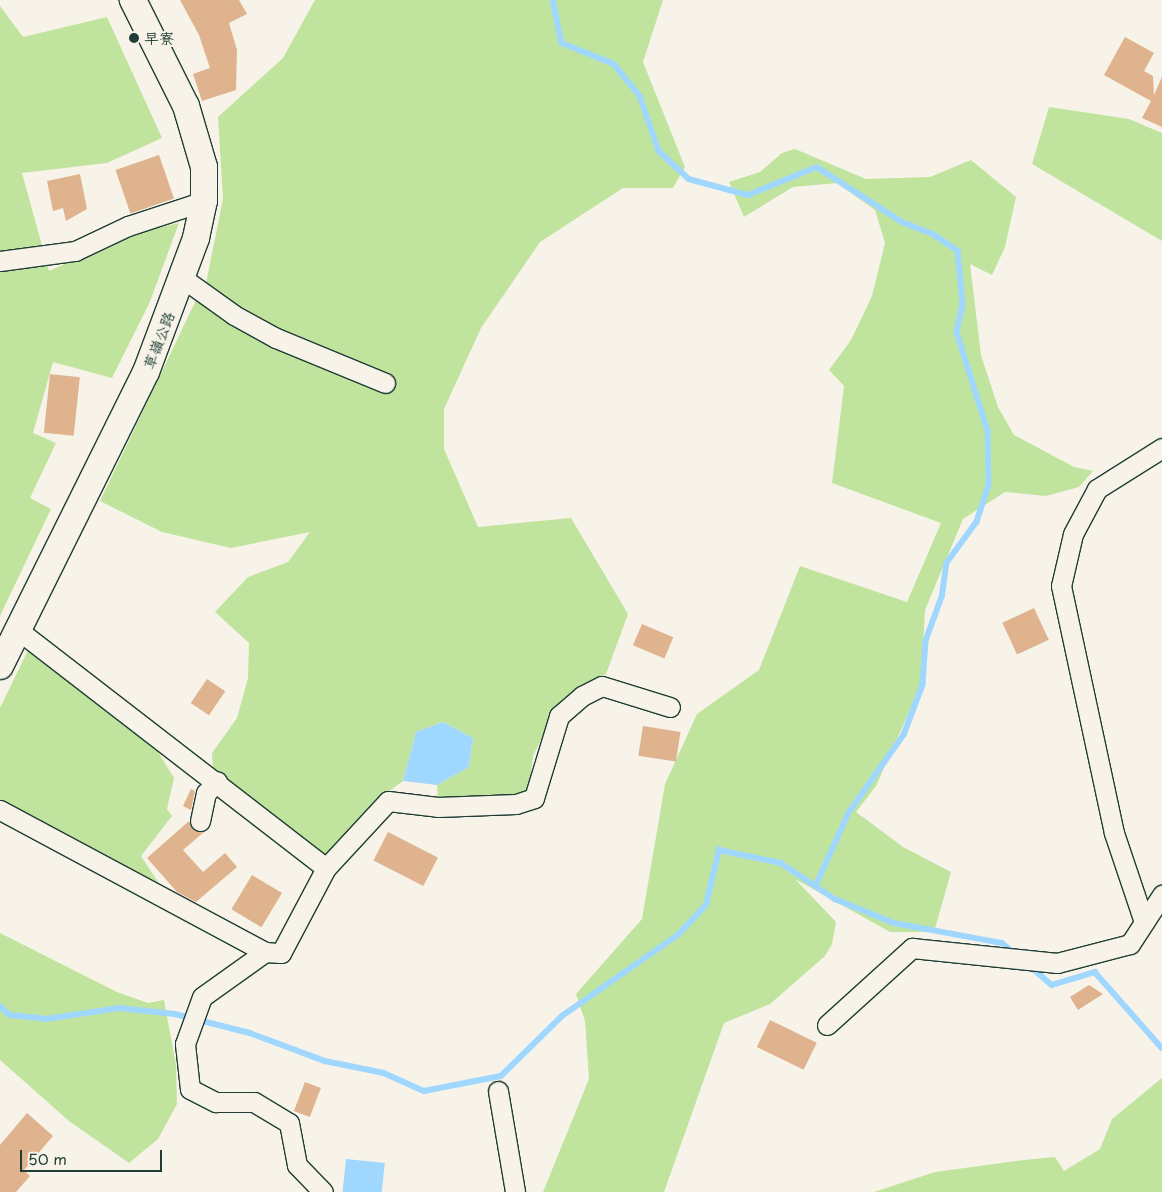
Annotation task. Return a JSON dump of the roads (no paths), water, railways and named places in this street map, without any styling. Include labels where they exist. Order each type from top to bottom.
[{"type":"main road","name":"草嶺公路","points":[[0,666],[146,372],[181,277],[204,201],[204,167],[186,106],[133,0]]},
{"type":"street","points":[[0,261],[75,250],[128,226],[204,201]]},
{"type":"street","points":[[181,277],[234,316],[276,338],[385,384]]},
{"type":"street","points":[[1144,922],[1114,833],[1061,586],[1073,534],[1097,489],[1162,448]]},
{"type":"street","points":[[18,630],[217,781],[326,868]]},
{"type":"street","points":[[0,810],[265,952],[281,953],[326,868],[388,801],[474,807],[516,804],[534,798],[559,716],[602,686],[670,707]]},
{"type":"street","points":[[200,820],[206,793],[217,781]]},
{"type":"street","points":[[826,1025],[912,948],[1057,963],[1130,944],[1162,895]]},
{"type":"street","points":[[265,952],[202,997],[185,1044],[190,1089],[216,1102],[254,1102],[289,1123],[297,1165],[323,1192]]},
{"type":"street","points":[[498,1091],[515,1192]]},
{"type":"water","points":[[443,722],[473,738],[469,767],[437,785],[403,781],[416,732]]},
{"type":"water","points":[[346,1159],[385,1163],[382,1192],[343,1192]]},
{"type":"waterway","points":[[553,0],[562,43],[614,64],[640,96],[659,151],[689,179],[748,195],[817,167],[902,222],[933,234],[958,251],[963,304],[957,332],[988,431],[989,485],[977,522],[947,563],[942,597],[926,641],[923,685],[904,735],[849,813],[816,886]]},
{"type":"waterway","points":[[0,1006],[10,1015],[46,1019],[119,1008],[175,1014],[250,1033],[325,1061],[384,1073],[424,1091],[501,1076],[562,1016],[679,934],[706,905],[719,850],[781,863],[835,899],[894,923],[1002,943],[1013,952]]},
{"type":"waterway","points":[[1030,966],[1052,985],[1095,972],[1162,1048]]},
{"type":"place","name":"早寮","points":[[134,38]]}]
